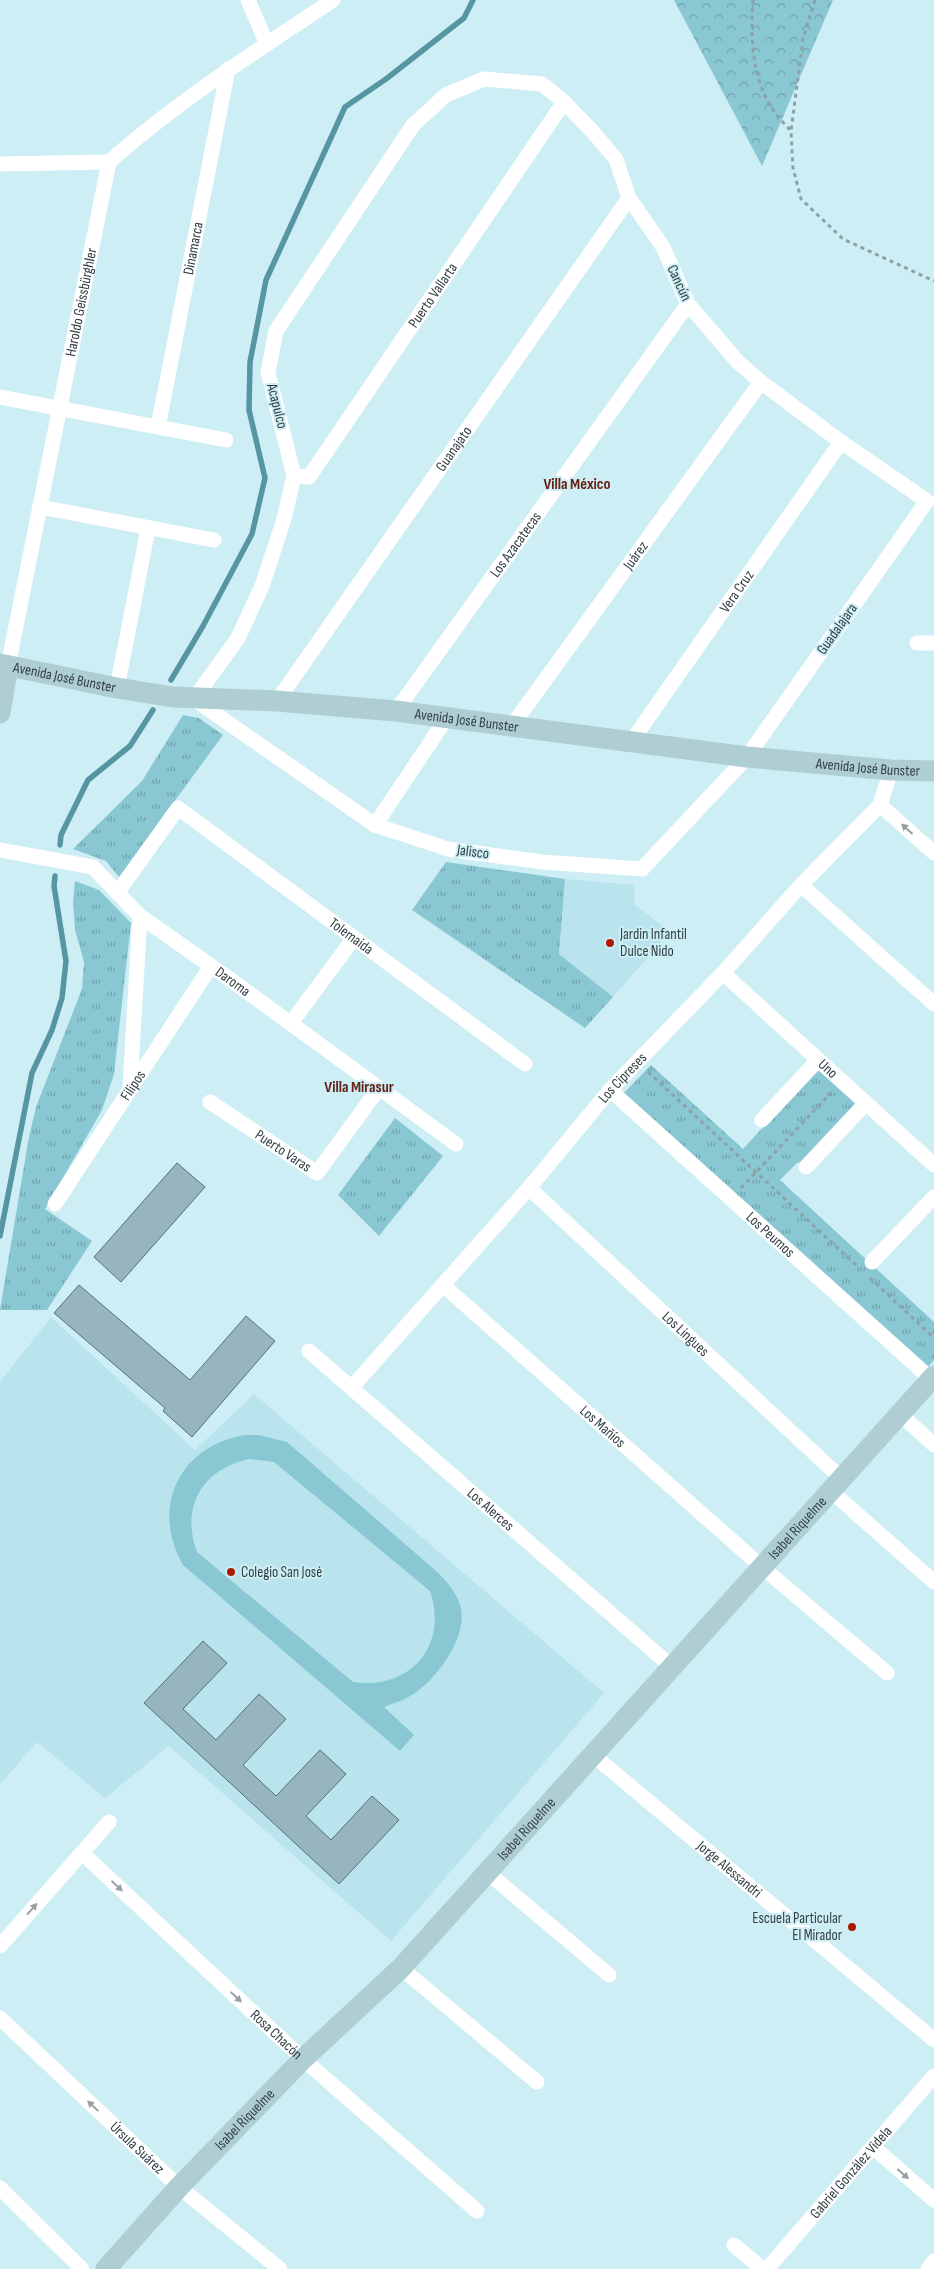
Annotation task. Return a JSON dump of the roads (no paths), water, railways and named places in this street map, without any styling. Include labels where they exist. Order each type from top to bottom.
[{"type":"street","points":[[248,0],[267,44]]},
{"type":"street","points":[[0,164],[109,162],[147,128],[228,68],[333,0]]},
{"type":"street","name":"Dinamarca","points":[[158,427],[228,68]]},
{"type":"street","name":"Cancún","points":[[484,79],[542,84],[564,102],[616,159],[629,198],[663,247],[688,304],[738,362],[760,382],[841,442],[927,501]]},
{"type":"street","name":"Acapulco","points":[[194,699],[238,638],[262,586],[279,536],[294,476],[268,372],[276,331],[413,125],[446,95],[484,79]]},
{"type":"street","name":"Puerto Vallarta","points":[[294,476],[309,477],[564,102]]},
{"type":"street","name":"Haroldo Geissbürghler","points":[[0,713],[4,665],[40,507],[109,162]]},
{"type":"street","name":"Guanajato","points":[[277,701],[629,198]]},
{"type":"street","name":"Los Azacatecas","points":[[396,711],[688,304]]},
{"type":"street","name":"Juárez","points":[[511,728],[760,382]]},
{"type":"street","points":[[0,397],[226,440]]},
{"type":"street","name":"Vera Cruz","points":[[631,742],[841,442]]},
{"type":"street","name":"Guadalajara","points":[[747,757],[927,501]]},
{"type":"street","points":[[40,507],[214,540]]},
{"type":"street","points":[[117,688],[148,529]]},
{"type":"street","points":[[917,643],[934,643]]},
{"type":"street","name":"Avenida José Bunster","points":[[4,665],[117,688],[194,699],[277,701],[396,711],[511,728],[747,757],[934,772]]},
{"type":"street","name":"Jalisco","points":[[194,699],[376,824],[448,849],[542,862],[642,868],[747,757]]},
{"type":"street","points":[[376,824],[446,719]]},
{"type":"street","name":"Los Cipreses","points":[[352,1387],[444,1286],[529,1188],[610,1090],[638,1064],[724,973],[801,886],[880,805],[891,770]]},
{"type":"street","points":[[880,805],[934,853]]},
{"type":"street","name":"Tolemaida","points":[[117,893],[178,808],[525,1064]]},
{"type":"street","name":"Daroma","points":[[0,850],[93,867],[140,916],[291,1023],[456,1144]]},
{"type":"street","points":[[801,886],[934,1004]]},
{"type":"street","points":[[130,1089],[140,916]]},
{"type":"street","points":[[291,1023],[354,938]]},
{"type":"street","name":"Filipos","points":[[55,1204],[211,966]]},
{"type":"street","name":"Uno","points":[[724,973],[934,1165]]},
{"type":"street","points":[[762,1120],[818,1060]]},
{"type":"street","name":"Puerto Varas","points":[[210,1102],[317,1173],[379,1088]]},
{"type":"street","name":"Los Peumos","points":[[610,1090],[933,1378]]},
{"type":"street","points":[[806,1167],[866,1103]]},
{"type":"street","name":"Los Lingues","points":[[529,1188],[934,1582]]},
{"type":"street","points":[[872,1262],[934,1197]]},
{"type":"street","name":"Los Mañíos","points":[[444,1286],[762,1567],[886,1673]]},
{"type":"street","name":"Los Alerces","points":[[309,1351],[672,1667]]},
{"type":"street","name":"Isabel Riquelme","points":[[106,2269],[179,2187],[303,2059],[401,1968],[933,1378]]},
{"type":"street","points":[[900,1414],[934,1445]]},
{"type":"street","name":"Jorge Alessandri","points":[[593,1755],[934,2040]]},
{"type":"street","points":[[0,1946],[109,1822]]},
{"type":"street","name":"Rosa Chacón","points":[[82,1853],[303,2059],[477,2211]]},
{"type":"street","points":[[487,1872],[609,1975]]},
{"type":"street","points":[[401,1968],[537,2082]]},
{"type":"street","name":"Úrsula Suárez","points":[[0,2018],[179,2187],[280,2269]]},
{"type":"street","name":"Gabriel González Videla","points":[[767,2269],[934,2076]]},
{"type":"street","points":[[873,2148],[934,2200]]},
{"type":"street","points":[[0,2188],[82,2269]]},
{"type":"street","points":[[734,2245],[762,2269]]},
{"type":"street","points":[[928,2269],[934,2261]]},
{"type":"waterway","points":[[171,680],[203,626],[252,534],[265,478],[249,410],[250,362],[266,280],[345,107],[386,79],[464,18],[473,0]]},
{"type":"waterway","points":[[60,845],[61,835],[88,780],[130,746],[153,710]]},
{"type":"waterway","points":[[0,1236],[32,1073],[52,1030],[62,998],[66,961],[54,886],[55,876]]},
{"type":"place","name":"Jardin Infantil Dulce Nido","points":[[610,943]]},
{"type":"place","name":"Colegio San José","points":[[231,1572]]},
{"type":"place","name":"Escuela Particular El Mirador","points":[[852,1927]]},
{"type":"district","name":"Villa México","points":[[577,484]]},
{"type":"district","name":"Villa Mirasur","points":[[359,1087]]}]
